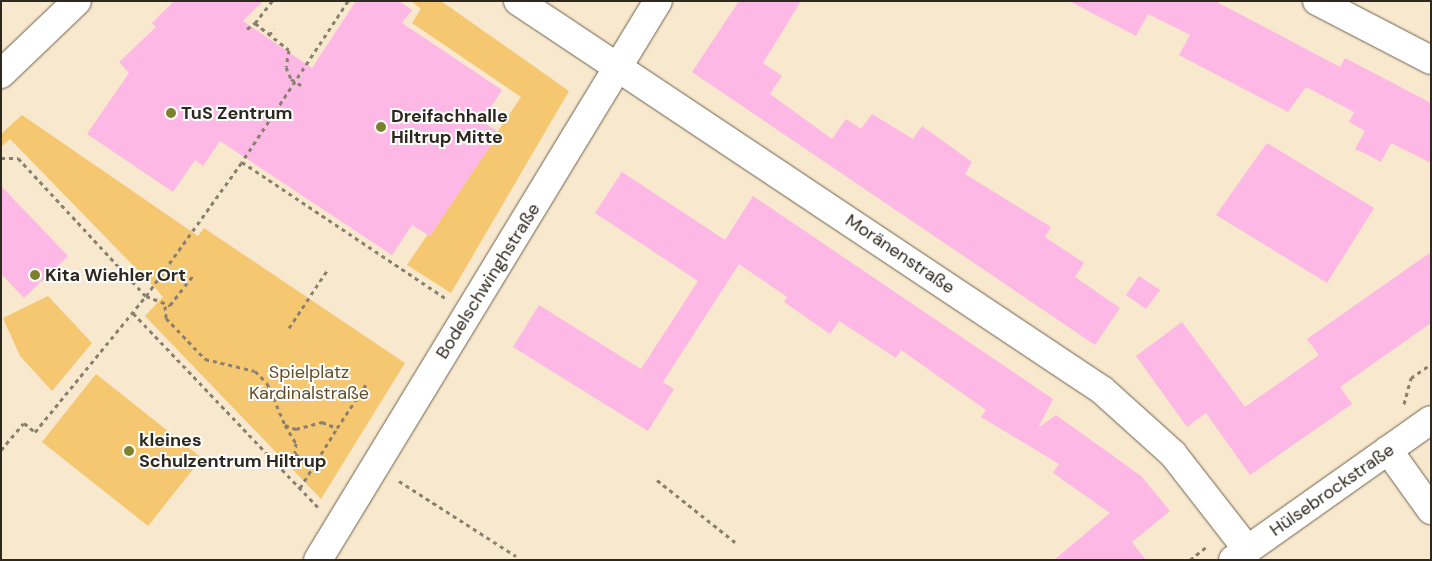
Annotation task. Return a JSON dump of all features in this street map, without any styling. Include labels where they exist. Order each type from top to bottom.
[{"type":"street","points":[[1,74],[77,1]]},
{"type":"street","name":"Moränenstraße","points":[[518,1],[620,67],[1102,390],[1173,454],[1240,554]]},
{"type":"street","name":"Bodelschwinghstraße","points":[[318,560],[620,67],[658,1]]},
{"type":"street","points":[[1316,1],[1431,60]]},
{"type":"street","name":"Hülsebrockstraße","points":[[1240,554],[1431,420]]},
{"type":"street","points":[[1388,450],[1431,510]]},
{"type":"path","points":[[247,29],[255,23],[272,1]]},
{"type":"path","points":[[1,450],[24,423],[35,432],[133,313],[242,162],[348,1]]},
{"type":"path","points":[[255,23],[289,50],[286,67],[295,81],[301,85]]},
{"type":"path","points":[[270,35],[274,29]]},
{"type":"path","points":[[1,158],[18,158],[146,296],[165,306],[170,305],[194,274]]},
{"type":"path","points":[[242,162],[468,314]]},
{"type":"path","points":[[289,328],[328,269]]},
{"type":"path","points":[[165,306],[166,318],[205,359],[255,371],[267,383],[285,425],[296,443],[295,452],[311,469]]},
{"type":"path","points":[[133,313],[338,527]]},
{"type":"path","points":[[300,488],[367,383]]},
{"type":"path","points":[[285,425],[310,428],[322,422],[337,428]]},
{"type":"path","points":[[398,480],[516,556]]},
{"type":"path","points":[[657,480],[735,542]]},
{"type":"green space","points":[[411,1],[441,1],[569,91],[451,293],[407,265],[521,97],[412,23],[421,9]]},
{"type":"green space","name":"Spielplatz Kardinalstraße","points":[[22,115],[198,236],[204,228],[405,363],[321,499],[145,316],[163,297],[157,290],[10,139],[1,147],[1,134]]},
{"type":"green space","points":[[48,296],[92,343],[52,391],[20,356],[3,318]]},
{"type":"green space","points":[[96,374],[202,458],[148,526],[42,442]]},
{"type":"building","points":[[174,1],[263,1],[243,21],[312,68],[356,1],[399,1],[412,10],[402,23],[502,90],[482,121],[499,133],[430,236],[412,225],[392,255],[220,141],[203,166],[195,160],[173,192],[87,134],[129,73],[119,62],[156,27],[152,23]]},
{"type":"building","points":[[739,1],[801,1],[763,63],[782,76],[770,94],[832,139],[846,119],[861,129],[872,114],[913,139],[922,126],[972,162],[965,174],[1051,227],[1045,237],[1084,263],[1075,277],[1120,308],[1095,345],[692,72]]},
{"type":"building","points":[[1069,1],[1215,1],[1340,67],[1345,58],[1431,103],[1431,163],[1391,143],[1381,162],[1355,149],[1365,131],[1349,122],[1354,112],[1306,87],[1288,112],[1179,55],[1190,35],[1148,14],[1136,36]]},
{"type":"building","points":[[1267,143],[1374,208],[1327,283],[1216,215]]},
{"type":"building","points":[[622,172],[725,240],[753,196],[1053,399],[1038,428],[1056,415],[1141,476],[1170,511],[1132,542],[1146,560],[1054,560],[1110,513],[1053,473],[1059,464],[981,417],[986,410],[901,350],[896,358],[839,321],[830,334],[784,302],[787,297],[739,264],[663,382],[674,389],[648,431],[513,347],[539,305],[641,369],[698,281],[595,213]]},
{"type":"building","points":[[1,186],[68,256],[24,298],[1,274]]},
{"type":"building","points":[[1431,252],[1431,323],[1340,387],[1352,404],[1250,475],[1206,413],[1187,427],[1136,356],[1182,322],[1245,407],[1319,355],[1307,339]]},
{"type":"building","points":[[1139,276],[1160,290],[1146,309],[1126,295]]},
{"type":"place","name":"TuS Zentrum","points":[[171,113]]},
{"type":"place","name":"Dreifachhalle Hiltrup Mitte","points":[[381,127]]},
{"type":"place","name":"Kita Wiehler Ort","points":[[35,275]]},
{"type":"place","name":"kleines Schulzentrum Hiltrup","points":[[129,451]]}]
